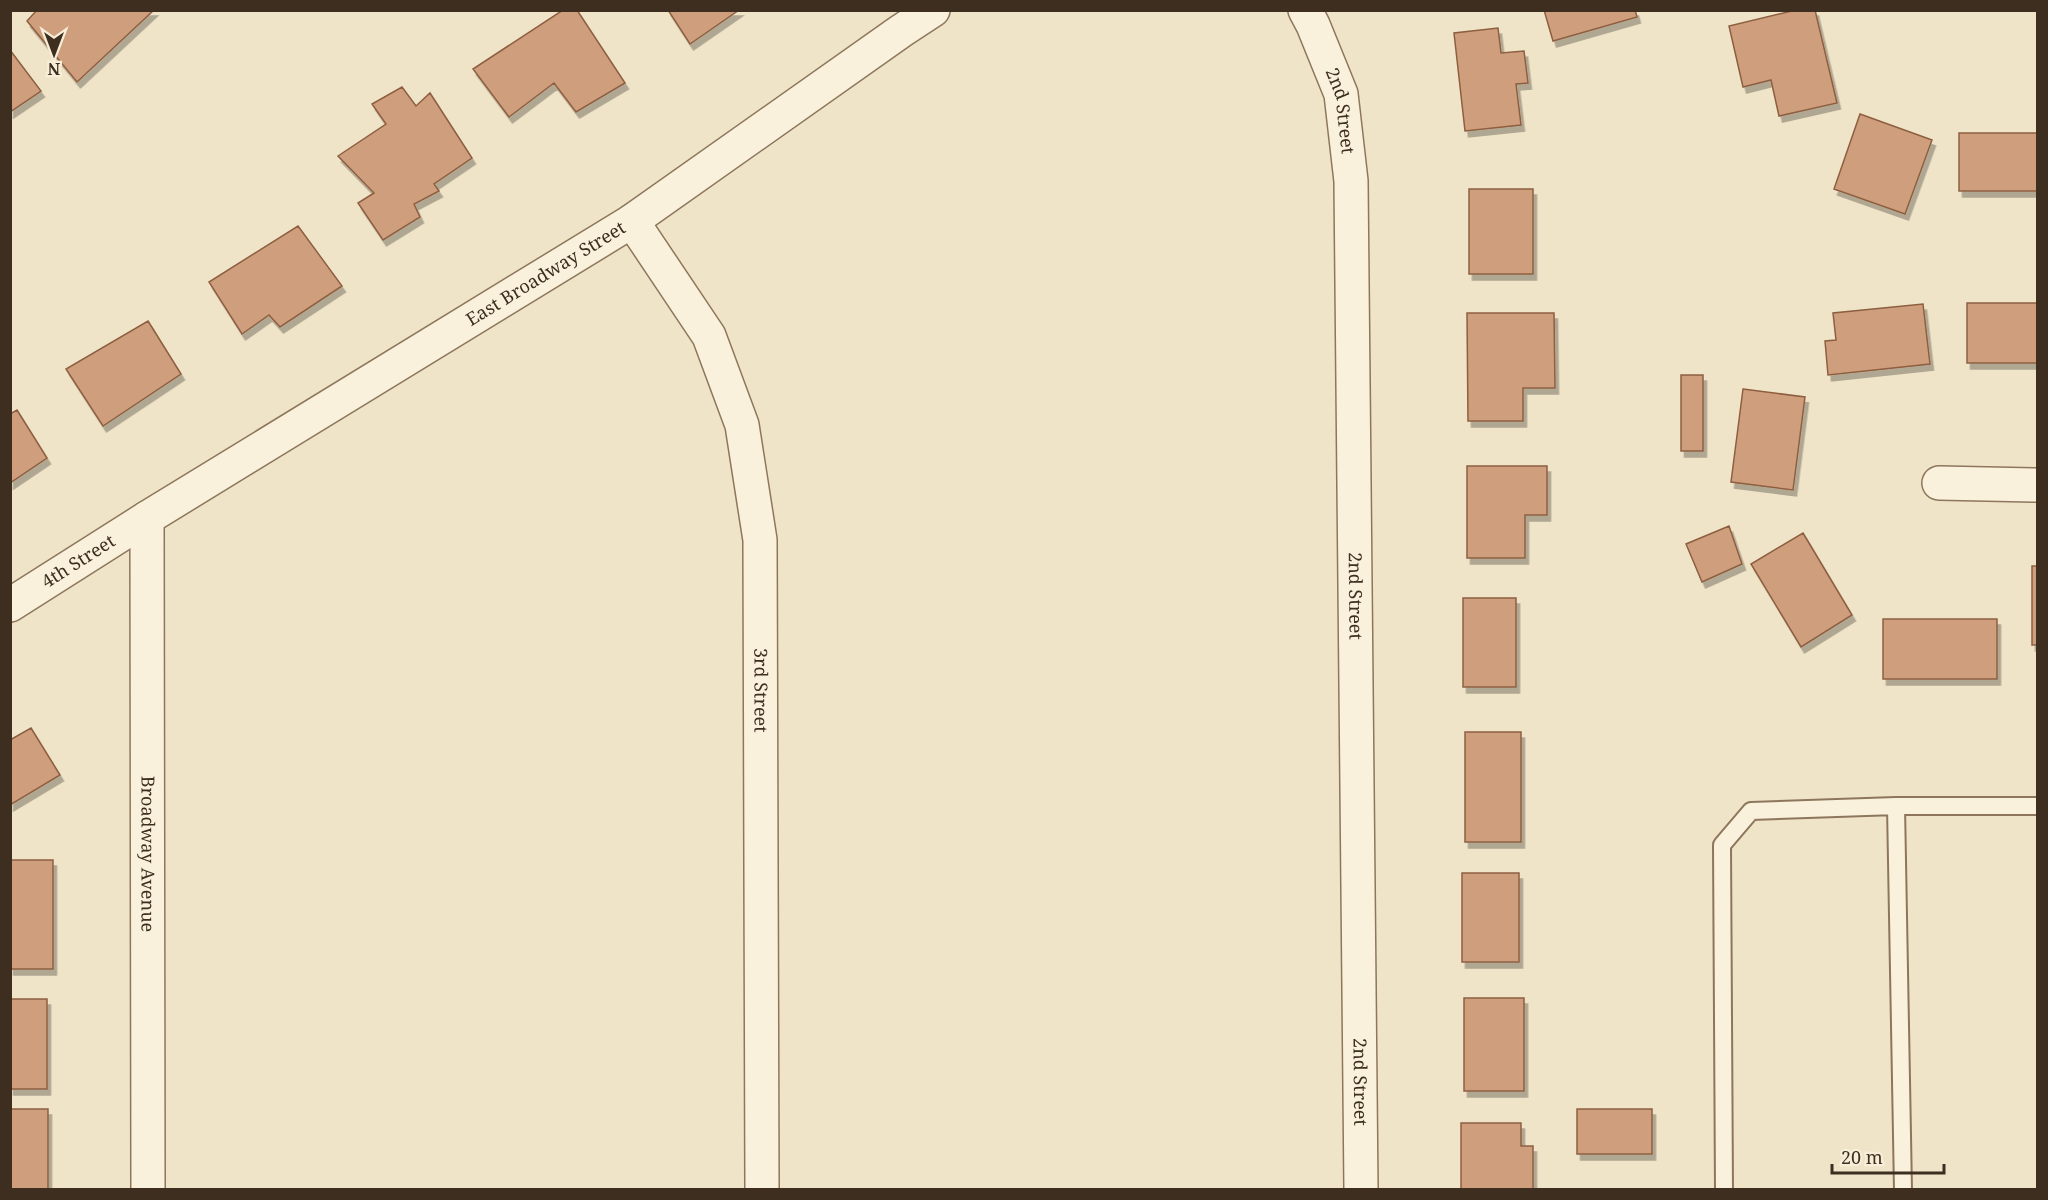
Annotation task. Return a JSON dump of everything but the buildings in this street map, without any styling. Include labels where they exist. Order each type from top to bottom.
[{"type":"street","name":"East Broadway Street","points":[[147,518],[632,221],[895,21],[933,10]]},
{"type":"street","name":"2nd Street","points":[[1305,10],[1341,94],[1351,181],[1361,1190]]},
{"type":"street","name":"3rd Street","points":[[632,221],[709,336],[742,425],[760,540],[762,1190]]},
{"type":"street","points":[[1939,483],[2037,485]]},
{"type":"street","name":"4th Street","points":[[10,605],[147,518]]},
{"type":"street","name":"Broadway Avenue","points":[[147,518],[148,1190]]},
{"type":"lane","points":[[1896,806],[1903,1190]]},
{"type":"lane","points":[[1724,1190],[1722,845],[1751,811],[1896,806],[2037,806]]}]
